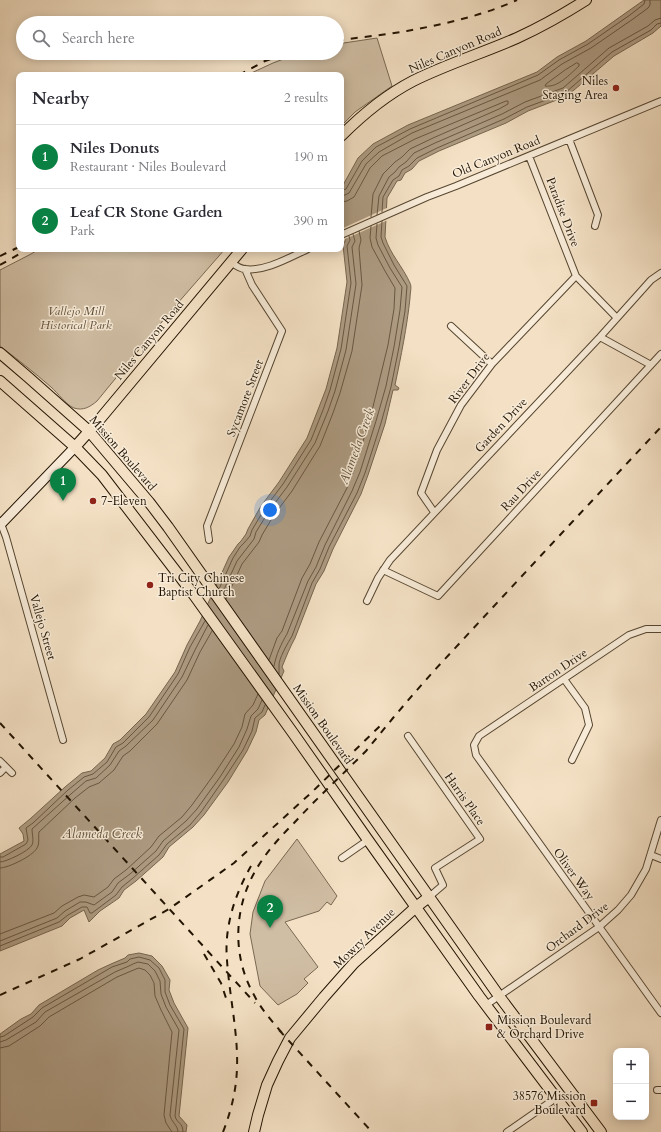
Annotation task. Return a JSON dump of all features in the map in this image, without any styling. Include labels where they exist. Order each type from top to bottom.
[{"type":"main road","name":"Niles Canyon Road","points":[[344,133],[361,116],[384,98],[412,81],[440,68],[517,38],[562,15],[586,0]]},
{"type":"main road","name":"Niles Canyon Road","points":[[76,446],[239,252]]},
{"type":"main road","name":"Mission Boulevard","points":[[0,353],[89,431],[149,502],[203,575],[288,698],[499,996],[601,1132]]},
{"type":"main road","points":[[0,381],[76,446],[102,475],[194,595],[279,712],[486,1005],[582,1132]]},
{"type":"main road","points":[[0,523],[76,446]]},
{"type":"main road","name":"Mowry Avenue","points":[[254,1132],[262,1100],[278,1061],[290,1038],[354,963],[429,897]]},
{"type":"main road","name":"Mowry Avenue","points":[[260,1132],[263,1115],[282,1062],[294,1041],[321,1001]]},
{"type":"street","name":"Old Canyon Road","points":[[344,234],[421,199],[530,156],[661,101]]},
{"type":"street","points":[[570,139],[598,215],[595,226]]},
{"type":"street","name":"Paradise Drive","points":[[530,156],[576,276]]},
{"type":"street","points":[[231,262],[245,269],[264,268],[301,252]]},
{"type":"street","name":"Sycamore Street","points":[[209,540],[207,526],[282,331],[252,285],[245,269]]},
{"type":"street","name":"Garden Drive","points":[[367,601],[378,578],[390,560],[600,337],[616,317],[651,280],[660,274]]},
{"type":"street","points":[[576,276],[616,317]]},
{"type":"street","name":"River Drive","points":[[434,512],[421,493],[437,450],[461,405],[492,364],[576,276]]},
{"type":"street","points":[[451,326],[492,364]]},
{"type":"street","points":[[600,337],[651,365]]},
{"type":"street","name":"Rau Drive","points":[[383,570],[438,596],[661,354]]},
{"type":"street","name":"Vallejo Street","points":[[0,523],[6,536],[63,740]]},
{"type":"street","name":"Barton Drive","points":[[474,745],[479,736],[629,635],[646,629],[661,629]]},
{"type":"street","points":[[564,679],[585,708],[589,725],[572,760]]},
{"type":"street","name":"Harris Place","points":[[408,736],[480,839],[435,868],[443,884],[429,897]]},
{"type":"street","name":"Oliver Way","points":[[474,745],[476,756],[661,1013]]},
{"type":"street","points":[[0,760],[12,773]]},
{"type":"street","points":[[0,773],[6,767]]},
{"type":"street","name":"Orchard Drive","points":[[486,1005],[599,926],[618,910],[631,895],[646,869],[661,820]]},
{"type":"street","points":[[342,858],[368,840]]},
{"type":"street","points":[[651,855],[661,859]]},
{"type":"street","points":[[507,1132],[556,1098]]},
{"type":"green space","points":[[377,38],[392,86],[355,112],[344,123],[344,72],[254,72],[281,60],[344,60],[344,43]]},
{"type":"green space","name":"Vallejo Mill Historical Park","points":[[34,252],[222,252],[170,312],[97,401],[89,407],[83,409],[74,408],[68,404],[45,382],[0,346],[0,270]]},
{"type":"green space","points":[[297,839],[337,896],[331,905],[327,902],[319,911],[285,922],[318,967],[304,979],[308,983],[297,994],[278,1005],[260,986],[250,934],[253,912],[265,881]]},
{"type":"water","name":"Alameda Creek","points":[[644,0],[661,0],[661,26],[653,33],[614,56],[567,96],[528,111],[506,123],[419,161],[412,169],[405,173],[401,180],[397,181],[387,198],[385,237],[390,249],[411,285],[406,331],[395,385],[399,388],[398,390],[393,390],[385,424],[361,494],[333,549],[324,571],[316,584],[282,667],[284,671],[265,715],[259,720],[256,732],[247,751],[228,782],[204,815],[193,827],[169,847],[163,857],[124,890],[119,898],[100,911],[89,922],[84,910],[70,918],[62,926],[0,951],[0,854],[24,841],[23,834],[19,828],[82,773],[91,771],[105,758],[113,744],[120,740],[146,714],[175,672],[229,557],[246,534],[261,506],[279,482],[307,438],[326,389],[337,348],[347,282],[344,252],[344,243],[346,239],[344,233],[344,183],[358,158],[373,144],[408,125],[537,72],[557,57],[586,41]]},
{"type":"water","points":[[139,953],[152,956],[162,966],[170,980],[169,990],[174,1003],[188,1028],[179,1116],[187,1125],[186,1132],[0,1132],[0,1034],[21,1019],[31,1014],[39,1005],[98,970],[125,958],[128,955]]},
{"type":"pier","points":[[389,207],[388,220],[344,240],[344,228]]},
{"type":"railway","points":[[344,40],[407,31],[449,22],[490,11],[517,0]]},
{"type":"railway","points":[[245,72],[268,60]]},
{"type":"railway","points":[[0,256],[16,248]]},
{"type":"railway","points":[[0,265],[23,252]]},
{"type":"railway","points":[[282,1033],[263,1010],[248,984],[239,947],[238,935],[241,909],[248,886],[258,866],[279,839],[366,751],[432,673],[661,427]]},
{"type":"railway","points":[[0,723],[255,1003]]},
{"type":"railway","points":[[0,995],[80,959],[169,909],[234,863],[312,792],[383,723]]},
{"type":"railway","points":[[223,1132],[230,1113],[237,1075],[237,1054],[227,960],[227,935],[236,899],[251,866]]},
{"type":"railway","points":[[204,954],[221,983],[228,1004]]},
{"type":"railway","points":[[279,1030],[372,1132]]},
{"type":"place","name":"Niles Staging Area","points":[[616,88]]},
{"type":"place","name":"Niles Donuts","points":[[63,501]]},
{"type":"place","name":"7-Eleven","points":[[93,501]]},
{"type":"place","name":"Tri City Chinese Baptist Church","points":[[150,585]]},
{"type":"place","name":"Leaf CR Stone Garden","points":[[270,928]]},
{"type":"place","name":"Mission Boulevard & Orchard Drive","points":[[489,1027]]},
{"type":"place","name":"38576 Mission Boulevard","points":[[594,1103]]}]
